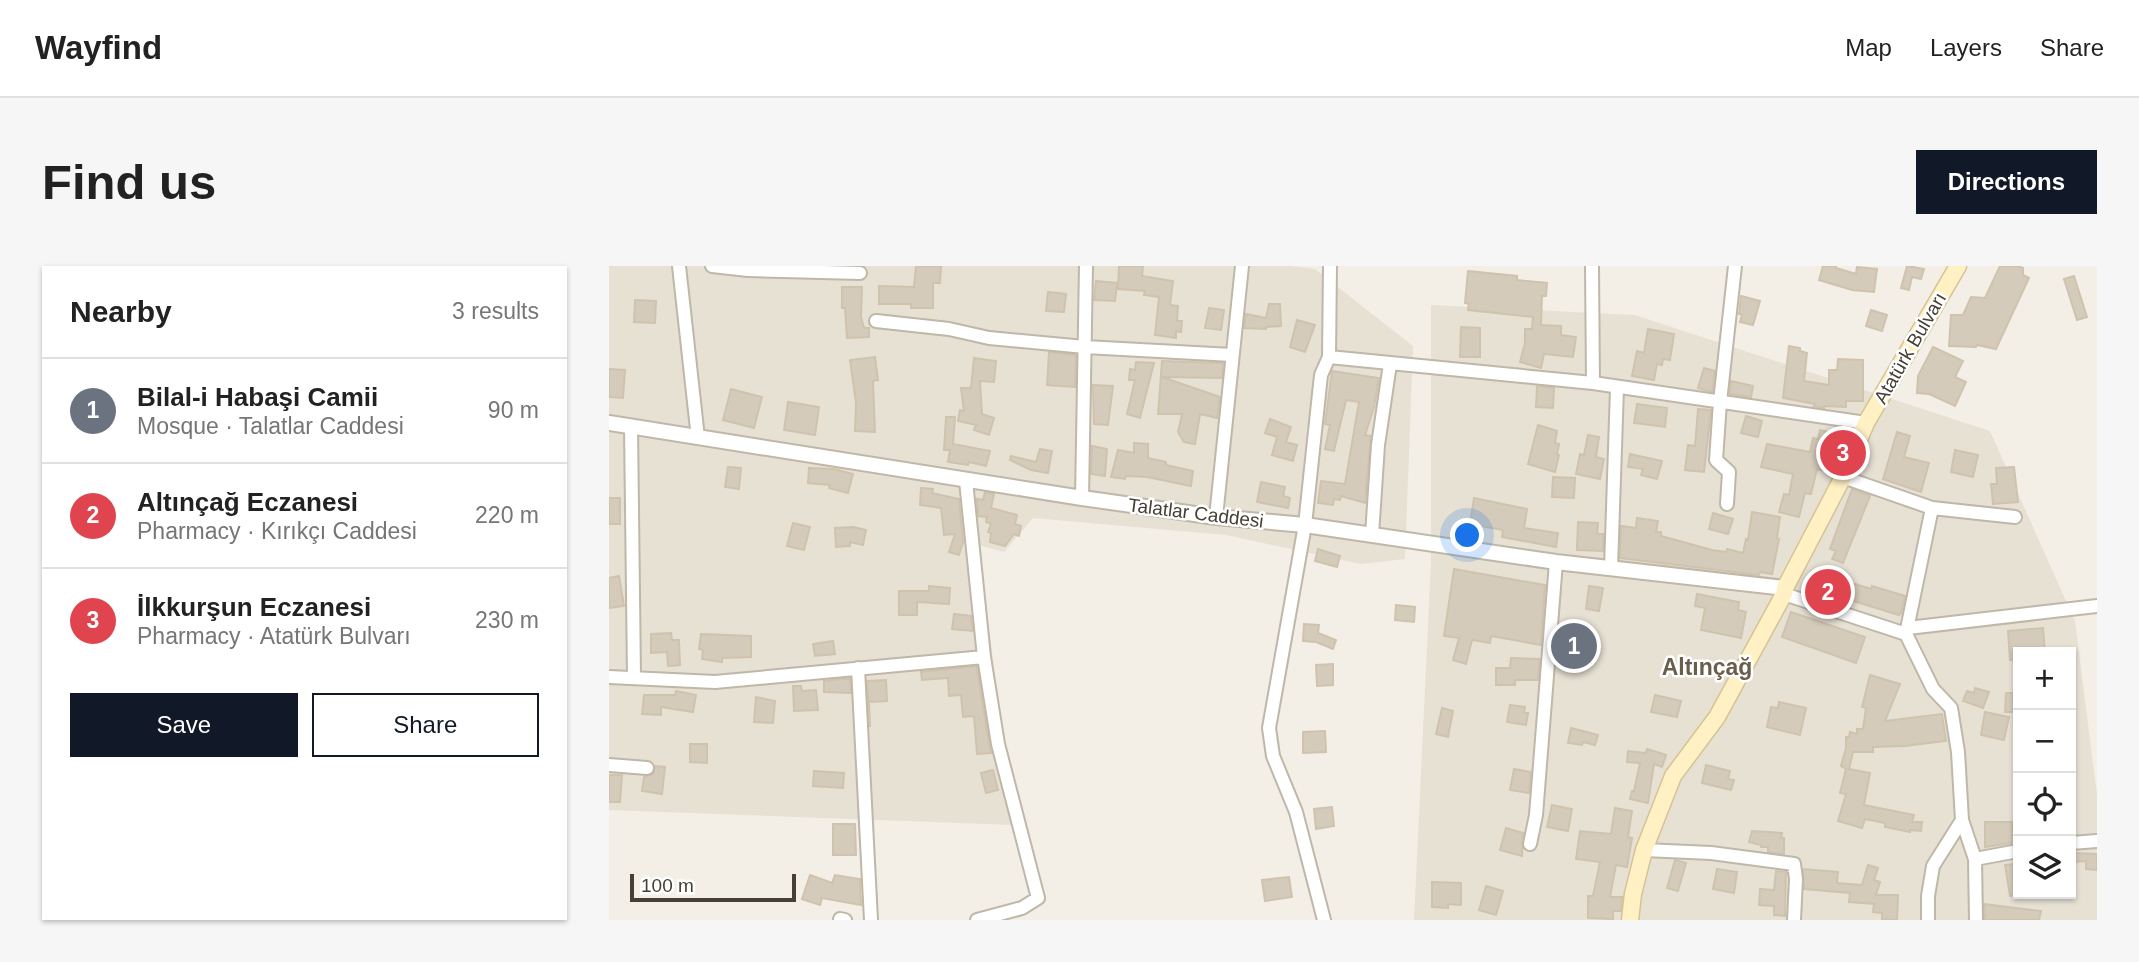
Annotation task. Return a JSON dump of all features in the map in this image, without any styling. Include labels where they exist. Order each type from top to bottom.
[{"type":"main road","name":"Atatürk Bulvarı","points":[[1630,920],[1633,894],[1644,850],[1673,776],[1717,717],[1843,477],[1866,423],[1958,266]]},
{"type":"street","points":[[679,266],[698,438]]},
{"type":"street","points":[[712,266],[748,270],[860,273]]},
{"type":"street","points":[[1082,498],[1086,266]]},
{"type":"street","points":[[1216,517],[1242,266]]},
{"type":"street","points":[[1324,920],[1296,813],[1273,756],[1269,728],[1305,525],[1321,375],[1329,357],[1330,266]]},
{"type":"street","points":[[1592,266],[1593,383]]},
{"type":"street","points":[[1727,504],[1729,472],[1716,460],[1735,266]]},
{"type":"street","points":[[876,321],[949,329],[989,338],[1085,347],[1232,355]]},
{"type":"street","points":[[1329,357],[1593,383],[1866,423]]},
{"type":"street","points":[[1372,535],[1378,445],[1390,364]]},
{"type":"street","points":[[1611,568],[1617,388]]},
{"type":"street","name":"Talatlar Caddesi","points":[[609,423],[1082,498],[1216,517],[1305,525],[1556,562],[1785,591]]},
{"type":"street","points":[[631,426],[634,677]]},
{"type":"street","points":[[1843,477],[1932,508],[2015,517]]},
{"type":"street","points":[[965,481],[984,657],[998,744],[1038,898],[1022,908],[977,920]]},
{"type":"street","points":[[1932,508],[1907,631],[1933,689],[1951,708],[1958,752],[1962,820],[1975,859],[1976,920]]},
{"type":"street","points":[[1530,844],[1540,774],[1556,562]]},
{"type":"street","points":[[1785,591],[1907,631],[2097,606]]},
{"type":"street","points":[[609,677],[715,682],[984,657]]},
{"type":"street","points":[[858,668],[871,920]]},
{"type":"street","points":[[609,765],[647,768]]},
{"type":"street","points":[[1928,920],[1928,896],[1933,866],[1962,820]]},
{"type":"street","points":[[2076,843],[2097,841]]},
{"type":"street","points":[[1644,850],[1711,853],[1794,864],[1794,920]]},
{"type":"street","points":[[1975,859],[2013,852]]},
{"type":"shaded area","points":[[609,266],[1290,266],[1315,269],[1413,346],[1405,559],[1361,564],[1226,535],[1033,518],[1004,552],[979,545],[1013,825],[609,810]]},
{"type":"shaded area","points":[[1431,305],[1635,315],[1990,431],[2075,621],[2097,795],[2097,920],[1414,920],[1431,562]]},
{"type":"building","points":[[916,266],[941,266],[940,283],[933,283],[933,308],[911,308],[911,304],[879,304],[879,286],[914,287]]},
{"type":"building","points":[[1119,266],[1143,266],[1142,276],[1173,281],[1170,305],[1178,306],[1177,321],[1182,321],[1181,332],[1176,331],[1176,338],[1155,335],[1159,297],[1144,295],[1145,291],[1118,289]]},
{"type":"building","points":[[1823,266],[1836,266],[1856,274],[1857,267],[1877,269],[1874,292],[1852,290],[1819,280]]},
{"type":"building","points":[[1907,266],[1924,269],[1921,279],[1912,277],[1909,290],[1901,288]]},
{"type":"building","points":[[2000,266],[2023,268],[2023,275],[2029,278],[1996,349],[1977,345],[1949,346],[1951,315],[1963,315],[1971,297],[1985,298]]},
{"type":"building","points":[[1468,271],[1517,276],[1517,280],[1547,283],[1546,296],[1542,296],[1541,325],[1561,326],[1561,335],[1576,337],[1573,357],[1544,354],[1541,368],[1520,362],[1525,329],[1532,329],[1533,317],[1468,310],[1469,304],[1465,303]]},
{"type":"building","points":[[2074,276],[2087,317],[2077,320],[2064,279]]},
{"type":"building","points":[[1096,281],[1117,283],[1115,301],[1094,300]]},
{"type":"building","points":[[842,287],[862,287],[861,317],[864,328],[869,328],[869,337],[847,338]]},
{"type":"building","points":[[1048,292],[1066,294],[1064,312],[1046,311]]},
{"type":"building","points":[[1741,296],[1760,301],[1753,325],[1740,322]]},
{"type":"building","points":[[635,300],[656,301],[655,323],[634,322]]},
{"type":"building","points":[[1269,304],[1280,304],[1281,326],[1266,329],[1244,328],[1246,314],[1266,318]]},
{"type":"building","points":[[1209,308],[1224,310],[1221,330],[1205,328]]},
{"type":"building","points":[[1871,310],[1887,315],[1882,331],[1866,326]]},
{"type":"building","points":[[1297,320],[1315,325],[1305,352],[1290,347]]},
{"type":"building","points":[[1461,327],[1480,328],[1480,357],[1460,357]]},
{"type":"building","points":[[1648,329],[1674,334],[1670,360],[1663,359],[1662,365],[1657,364],[1654,380],[1632,376],[1637,351],[1644,353]]},
{"type":"building","points":[[1789,346],[1800,348],[1800,351],[1807,353],[1804,381],[1829,385],[1829,370],[1837,370],[1838,359],[1863,360],[1863,401],[1846,401],[1846,407],[1824,408],[1783,398]]},
{"type":"building","points":[[1933,347],[1963,361],[1955,377],[1966,382],[1955,406],[1929,394],[1917,393],[1918,376]]},
{"type":"building","points":[[1049,352],[1076,355],[1075,387],[1047,385]]},
{"type":"building","points":[[875,357],[878,380],[873,381],[875,432],[855,431],[856,402],[850,360]]},
{"type":"building","points":[[974,358],[996,361],[994,382],[980,381],[982,414],[994,418],[989,435],[974,430],[976,425],[958,421],[960,410],[964,411],[961,388],[971,388]]},
{"type":"building","points":[[1162,361],[1223,363],[1222,378],[1162,377],[1220,397],[1217,418],[1200,414],[1195,444],[1184,442],[1178,432],[1182,414],[1158,414]]},
{"type":"building","points":[[1136,362],[1154,363],[1140,418],[1127,414],[1135,380],[1129,380],[1130,369],[1135,370]]},
{"type":"building","points":[[1704,368],[1715,371],[1712,392],[1698,388]]},
{"type":"building","points":[[609,369],[625,370],[623,398],[609,397]]},
{"type":"building","points":[[1332,371],[1379,378],[1365,435],[1371,436],[1365,503],[1341,496],[1340,500],[1334,499],[1333,505],[1318,503],[1321,481],[1345,484],[1359,402],[1346,400],[1334,451],[1325,449],[1330,425],[1325,424]]},
{"type":"building","points":[[1731,381],[1753,386],[1751,397],[1730,394]]},
{"type":"building","points":[[1093,385],[1113,386],[1108,425],[1094,424]]},
{"type":"building","points":[[1537,386],[1554,388],[1553,408],[1536,407]]},
{"type":"building","points":[[731,389],[762,397],[754,428],[723,420]]},
{"type":"building","points":[[788,402],[819,407],[815,435],[784,430]]},
{"type":"building","points":[[1637,404],[1667,408],[1665,427],[1634,423]]},
{"type":"building","points":[[1698,409],[1711,410],[1704,472],[1685,470],[1688,445],[1695,446]]},
{"type":"building","points":[[1746,416],[1762,421],[1758,437],[1741,433]]},
{"type":"building","points":[[946,417],[955,417],[953,444],[990,451],[986,466],[969,462],[968,465],[948,462],[950,450],[944,450]]},
{"type":"building","points":[[1270,419],[1291,427],[1286,442],[1297,445],[1293,461],[1272,455],[1277,437],[1265,433]]},
{"type":"building","points":[[1538,425],[1557,431],[1555,443],[1559,444],[1559,455],[1555,472],[1528,464]]},
{"type":"building","points":[[1820,430],[1839,435],[1830,472],[1817,469],[1811,494],[1805,493],[1799,517],[1779,512],[1784,494],[1789,495],[1793,474],[1761,467],[1767,444],[1810,452],[1813,438],[1818,439]]},
{"type":"building","points":[[1897,432],[1910,436],[1904,457],[1929,463],[1921,492],[1883,479]]},
{"type":"building","points":[[1588,435],[1599,437],[1596,457],[1604,459],[1600,479],[1576,474]]},
{"type":"building","points":[[1134,443],[1148,444],[1148,458],[1193,471],[1191,486],[1147,477],[1111,477],[1118,450],[1134,453]]},
{"type":"building","points":[[1092,446],[1107,449],[1105,476],[1091,474]]},
{"type":"building","points":[[1040,449],[1052,451],[1048,473],[1031,470],[1010,460],[1011,456],[1036,462]]},
{"type":"building","points":[[1955,450],[1978,455],[1973,477],[1951,472]]},
{"type":"building","points":[[1630,454],[1662,461],[1657,479],[1641,475],[1643,469],[1628,467]]},
{"type":"building","points":[[728,467],[741,468],[739,489],[725,487]]},
{"type":"building","points":[[2014,467],[2018,502],[1993,504],[1991,484],[1997,484],[1996,468]]},
{"type":"building","points":[[809,468],[834,469],[853,474],[848,493],[829,488],[830,485],[808,483]]},
{"type":"building","points":[[1553,477],[1575,478],[1574,498],[1552,497]]},
{"type":"building","points":[[1261,482],[1285,487],[1283,496],[1290,498],[1288,508],[1257,502]]},
{"type":"building","points":[[921,488],[933,489],[932,493],[959,499],[963,542],[959,555],[949,552],[955,534],[944,535],[941,508],[920,505]]},
{"type":"building","points":[[1852,489],[1870,496],[1843,563],[1832,559],[1836,551],[1830,549]]},
{"type":"building","points":[[985,492],[994,494],[991,508],[1017,515],[1015,524],[1021,526],[1019,536],[1014,534],[1005,546],[990,542],[991,533],[988,532],[991,524],[986,522],[987,517],[978,516],[977,499],[983,500]]},
{"type":"building","points":[[609,498],[620,498],[620,524],[609,524]]},
{"type":"building","points":[[1474,498],[1527,509],[1524,528],[1558,533],[1556,547],[1502,537],[1503,530],[1470,524]]},
{"type":"building","points":[[1752,512],[1780,517],[1772,574],[1760,572],[1759,575],[1620,558],[1621,526],[1636,528],[1637,518],[1658,521],[1656,532],[1661,532],[1661,536],[1712,550],[1726,552],[1727,549],[1743,553]]},
{"type":"building","points":[[1713,513],[1733,519],[1728,534],[1709,529]]},
{"type":"building","points":[[1578,522],[1598,523],[1597,534],[1603,534],[1603,551],[1577,550]]},
{"type":"building","points":[[793,523],[810,527],[804,550],[787,546]]},
{"type":"building","points":[[853,527],[866,530],[863,545],[850,542],[850,546],[836,547],[835,528]]},
{"type":"building","points":[[1318,549],[1340,556],[1337,567],[1315,561]]},
{"type":"building","points":[[1454,569],[1545,585],[1541,645],[1491,636],[1490,643],[1472,640],[1466,664],[1453,660],[1459,638],[1444,636]]},
{"type":"building","points":[[619,576],[624,606],[609,608],[609,578]]},
{"type":"building","points":[[1852,583],[1905,596],[1901,613],[1899,615],[1847,599]]},
{"type":"building","points":[[929,586],[950,588],[949,604],[917,602],[917,615],[899,615],[899,591],[929,591]]},
{"type":"building","points":[[1589,586],[1603,588],[1599,611],[1586,609]]},
{"type":"building","points":[[1697,594],[1739,602],[1738,610],[1746,612],[1741,638],[1701,630],[1705,608],[1695,606]]},
{"type":"building","points":[[1396,605],[1415,607],[1414,622],[1395,620]]},
{"type":"building","points":[[1791,612],[1865,637],[1856,663],[1782,637]]},
{"type":"building","points":[[954,614],[971,616],[973,631],[952,629]]},
{"type":"building","points":[[1304,624],[1319,625],[1318,633],[1336,640],[1333,649],[1316,642],[1303,641]]},
{"type":"building","points":[[1560,628],[1591,630],[1590,664],[1577,664],[1578,652],[1558,648]]},
{"type":"building","points":[[2043,628],[2045,647],[2013,647],[2013,660],[2010,660],[2008,631]]},
{"type":"building","points":[[671,633],[672,640],[679,640],[680,665],[668,666],[667,652],[651,653],[651,634]]},
{"type":"building","points":[[701,634],[751,636],[751,657],[722,658],[722,662],[702,659],[703,650],[699,649]]},
{"type":"building","points":[[833,641],[835,654],[815,656],[813,644]]},
{"type":"building","points":[[1511,658],[1540,659],[1538,680],[1515,680],[1515,685],[1496,685],[1496,668],[1510,668]]},
{"type":"building","points":[[1333,664],[1333,685],[1317,686],[1316,665]]},
{"type":"building","points":[[977,666],[991,753],[977,754],[974,716],[963,717],[961,695],[949,696],[948,678],[922,680],[921,672]]},
{"type":"building","points":[[1870,675],[1900,684],[1885,721],[1942,714],[1946,741],[1873,747],[1873,752],[1853,752],[1849,769],[1870,773],[1864,805],[1914,815],[1912,822],[1922,822],[1921,831],[1910,832],[1885,827],[1885,823],[1865,819],[1862,828],[1838,821],[1846,794],[1840,793],[1846,769],[1841,766],[1846,737],[1849,737],[1850,732],[1857,734],[1857,729],[1863,729],[1866,708],[1862,707]]},
{"type":"building","points":[[850,679],[851,693],[824,692],[824,681]]},
{"type":"building","points":[[886,680],[887,701],[869,702],[870,727],[867,681]]},
{"type":"building","points":[[793,686],[801,686],[802,691],[816,690],[818,710],[794,711]]},
{"type":"building","points":[[1975,688],[1989,692],[1983,708],[1963,701],[1967,691],[1974,693]]},
{"type":"building","points":[[676,691],[696,695],[693,712],[661,707],[661,715],[642,714],[644,695],[675,695]]},
{"type":"building","points":[[2006,693],[2013,693],[2013,712],[2005,712]]},
{"type":"building","points":[[1655,695],[1681,701],[1677,717],[1651,712]]},
{"type":"building","points":[[756,697],[775,701],[773,723],[754,722]]},
{"type":"building","points":[[1779,702],[1806,708],[1800,735],[1767,727],[1771,707],[1778,708]]},
{"type":"building","points":[[1510,705],[1525,707],[1524,713],[1528,713],[1526,725],[1507,722]]},
{"type":"building","points":[[1442,708],[1453,711],[1448,737],[1436,734]]},
{"type":"building","points":[[1985,712],[2009,717],[2004,740],[1981,735]]},
{"type":"building","points":[[1571,728],[1598,735],[1595,745],[1583,742],[1582,745],[1568,743]]},
{"type":"building","points":[[1325,731],[1326,752],[1303,753],[1303,732]]},
{"type":"building","points":[[690,744],[707,744],[707,763],[690,762]]},
{"type":"building","points":[[1647,749],[1666,755],[1662,767],[1654,764],[1648,803],[1630,799],[1640,763],[1627,762],[1628,751],[1646,753]]},
{"type":"building","points":[[1706,765],[1730,771],[1728,779],[1734,780],[1731,790],[1702,783]]},
{"type":"building","points":[[655,766],[665,767],[662,794],[642,791],[644,777],[653,774]]},
{"type":"building","points":[[1514,769],[1531,772],[1529,793],[1510,790]]},
{"type":"building","points":[[993,770],[998,790],[986,793],[981,773]]},
{"type":"building","points":[[814,771],[844,773],[843,788],[813,786]]},
{"type":"building","points":[[609,775],[622,775],[620,802],[609,802]]},
{"type":"building","points":[[1552,805],[1572,809],[1568,831],[1547,827]]},
{"type":"building","points":[[1332,807],[1334,826],[1316,829],[1314,809]]},
{"type":"building","points":[[1615,808],[1632,811],[1628,837],[1632,838],[1627,867],[1616,865],[1610,897],[1622,897],[1621,911],[1613,911],[1613,919],[1588,918],[1588,896],[1593,896],[1600,862],[1576,859],[1580,831],[1611,834]]},
{"type":"building","points":[[1985,822],[2012,822],[2012,843],[1985,847]]},
{"type":"building","points":[[833,824],[855,824],[856,855],[833,855]]},
{"type":"building","points":[[1506,828],[1523,833],[1522,856],[1500,850]]},
{"type":"building","points":[[1752,831],[1782,833],[1784,854],[1768,852],[1768,847],[1749,842]]},
{"type":"building","points":[[2076,853],[2097,854],[2097,870],[2086,869],[2086,861],[2076,862]]},
{"type":"building","points":[[1675,860],[1686,863],[1678,891],[1667,888]]},
{"type":"building","points":[[2013,864],[2013,896],[2010,896],[2005,865]]},
{"type":"building","points":[[1868,865],[1878,868],[1874,880],[1880,882],[1876,895],[1898,895],[1897,920],[1882,919],[1882,913],[1873,912],[1874,904],[1849,902],[1850,893],[1804,889],[1803,869],[1838,872],[1837,883],[1862,885]]},
{"type":"building","points":[[1717,869],[1737,872],[1734,893],[1713,889]]},
{"type":"building","points":[[1776,871],[1786,872],[1785,916],[1774,915],[1774,906],[1759,905],[1760,889],[1774,890]]},
{"type":"building","points":[[810,875],[832,883],[835,875],[860,879],[861,905],[822,898],[820,905],[802,899]]},
{"type":"building","points":[[1289,877],[1292,897],[1265,901],[1262,880]]},
{"type":"building","points":[[1432,882],[1461,883],[1461,905],[1432,907]]},
{"type":"building","points":[[1486,886],[1503,891],[1496,915],[1479,910]]},
{"type":"building","points":[[1984,904],[2041,911],[2039,920],[1985,920]]},
{"type":"place","name":"İlkkurşun Eczanesi","points":[[1843,453]]},
{"type":"place","name":"Altınçağ Eczanesi","points":[[1828,592]]},
{"type":"place","name":"Bilal-i Habaşi Camii","points":[[1574,646]]},
{"type":"district","name":"Altınçağ","points":[[1707,667]]}]
